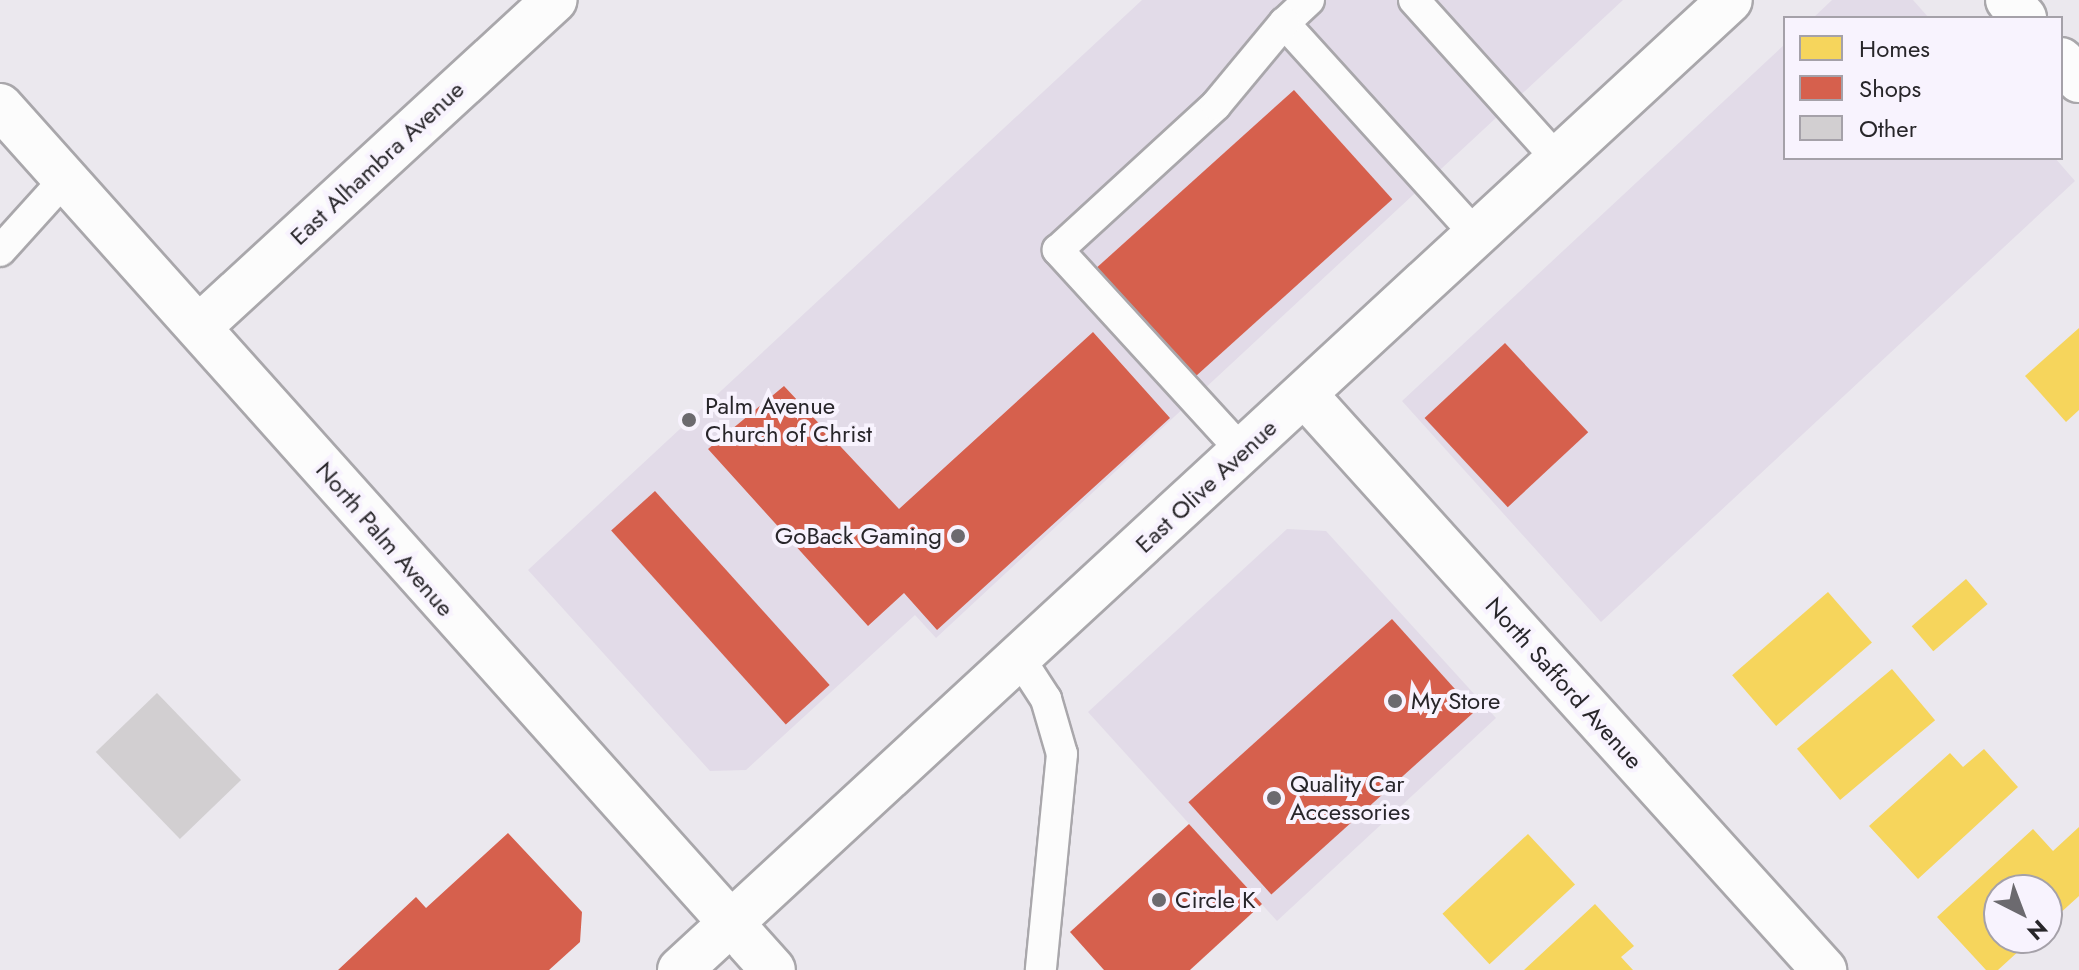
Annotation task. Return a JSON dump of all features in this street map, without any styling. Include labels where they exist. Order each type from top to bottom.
[{"type":"main road","name":"East Alhambra Avenue","points":[[199,327],[555,0]]},
{"type":"main road","name":"East Olive Avenue","points":[[680,970],[1730,0]]},
{"type":"main road","points":[[2008,0],[2022,16]]},
{"type":"main road","points":[[2063,62],[2079,80]]},
{"type":"main road","name":"North Palm Avenue","points":[[0,106],[773,970]]},
{"type":"main road","name":"North Safford Avenue","points":[[1305,395],[1824,970]]},
{"type":"lane","points":[[1242,451],[1058,250],[1216,105],[1284,23],[1309,0]]},
{"type":"lane","points":[[1414,0],[1558,160]]},
{"type":"lane","points":[[1284,23],[1477,236]]},
{"type":"lane","points":[[0,251],[65,179]]},
{"type":"lane","points":[[1020,659],[1046,699],[1062,754],[1041,970]]},
{"type":"shaded area","points":[[1142,0],[1623,0],[936,638],[915,615],[746,770],[710,771],[528,570]]},
{"type":"shaded area","points":[[1832,0],[1913,0],[1927,16],[1815,16]]},
{"type":"shaded area","points":[[1783,46],[1783,160],[2057,160],[2075,181],[1601,622],[1402,401]]},
{"type":"shaded area","points":[[1287,529],[1326,531],[1496,718],[1277,921],[1088,712]]},
{"type":"building: Homes","points":[[2079,328],[2079,410],[2066,422],[2025,376]]},
{"type":"building: Homes","points":[[1966,579],[1988,604],[1933,651],[1912,626]]},
{"type":"building: Homes","points":[[1828,592],[1872,643],[1776,726],[1732,675]]},
{"type":"building: Homes","points":[[1892,669],[1935,720],[1840,800],[1797,749]]},
{"type":"building: Homes","points":[[1984,749],[2018,787],[1918,879],[1869,826],[1950,753],[1963,767]]},
{"type":"building: Homes","points":[[2079,827],[2079,896],[2063,910],[2063,874],[1984,874],[2033,829],[2053,851]]},
{"type":"building: Homes","points":[[1528,834],[1575,884],[1489,964],[1442,914]]},
{"type":"building: Homes","points":[[1983,875],[1983,954],[2016,954],[1998,970],[1986,970],[1937,917]]},
{"type":"building: Homes","points":[[1595,904],[1634,946],[1621,957],[1633,970],[1524,970]]},
{"type":"building: Shops","points":[[1294,90],[1392,199],[1186,385],[1087,276]]},
{"type":"building: Shops","points":[[1093,332],[1170,418],[937,630],[904,593],[868,626],[708,449],[784,386],[899,509]]},
{"type":"building: Shops","points":[[1505,343],[1588,432],[1508,507],[1425,418]]},
{"type":"building: Shops","points":[[655,491],[830,685],[786,724],[611,530]]},
{"type":"building: Shops","points":[[1392,619],[1475,711],[1271,894],[1188,802]]},
{"type":"building: Shops","points":[[1189,824],[1262,904],[1190,970],[1104,970],[1070,932]]},
{"type":"building: Shops","points":[[508,833],[582,912],[580,942],[549,970],[338,970],[416,897],[426,908]]},
{"type":"building: Other","points":[[157,693],[241,780],[180,839],[96,752]]},
{"type":"place","name":"Palm Avenue Church of Christ","points":[[689,420]]},
{"type":"place","name":"GoBack Gaming","points":[[958,536]]},
{"type":"place","name":"My Store","points":[[1395,701]]},
{"type":"place","name":"Quality Car Accessories","points":[[1274,798]]},
{"type":"place","name":"Circle K","points":[[1159,900]]}]
